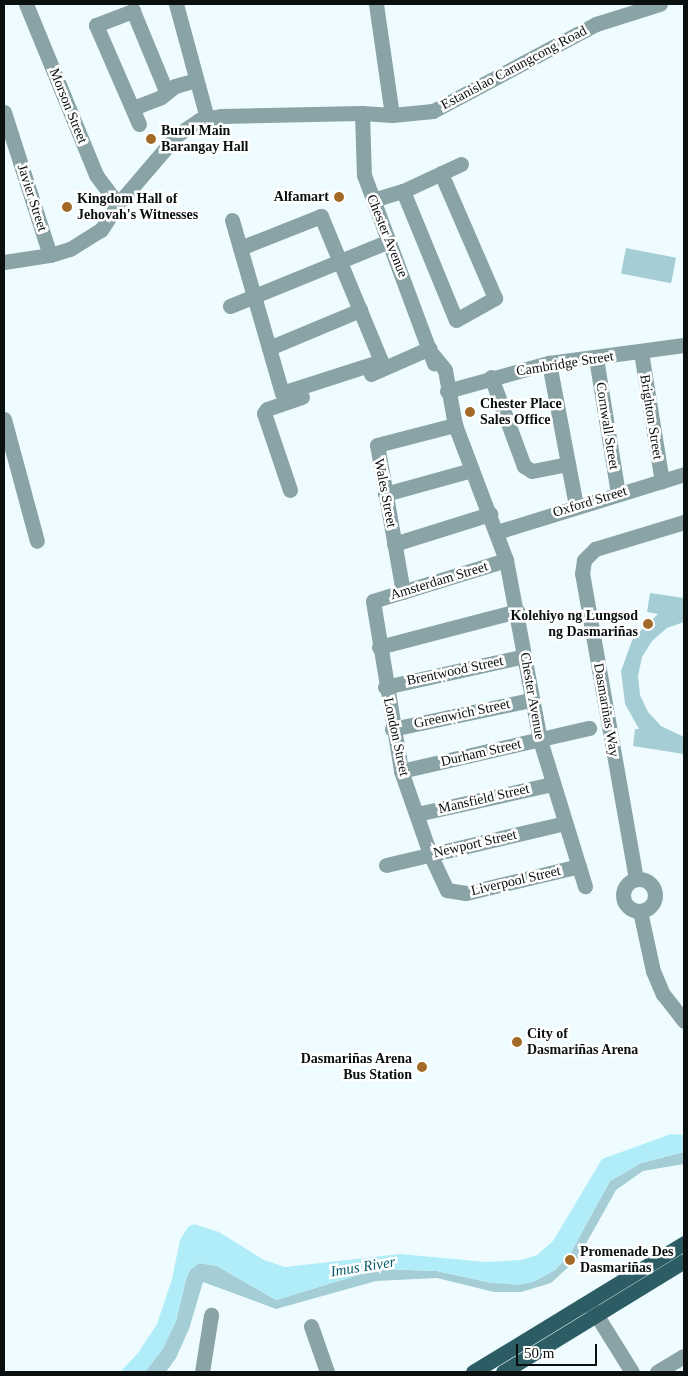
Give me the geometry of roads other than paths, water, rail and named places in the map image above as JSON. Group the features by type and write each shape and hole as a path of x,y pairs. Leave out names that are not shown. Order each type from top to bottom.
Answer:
{"main road":[{"path":"473,1372 684,1244"},
{"path":"503,1372 684,1262"}],"street":[{"name":"Morson Street","path":"26,4 96,175 118,204"},
{"path":"176,4 207,118"},
{"path":"376,4 392,115"},
{"name":"Estanislao Carungcong Road","path":"4,262 50,255 70,249 101,230 118,204 177,135 207,118 362,113 392,115 433,112 596,24 660,4"},
{"path":"139,124 96,25 133,11 166,91"},
{"path":"133,108 161,97 166,91 196,80"},
{"name":"Javier Street","path":"4,112 50,255"},
{"name":"Chester Avenue","path":"362,113 362,160 372,200 432,351 445,370 447,391 455,425 506,560 540,740 585,886"},
{"path":"372,200 402,191 461,164"},
{"path":"402,191 456,320 495,298 441,173"},
{"path":"232,220 240,248 254,297 282,393 382,361 321,216 240,248"},
{"path":"230,306 389,241"},
{"path":"269,348 360,310"},
{"name":"Cambridge Street","path":"447,391 491,377 549,363 684,345"},
{"path":"290,490 265,411 392,368 432,351"},
{"name":"Brighton Street","path":"641,352 662,481"},
{"name":"Cornwall Street","path":"596,358 618,494"},
{"path":"549,363 576,506"},
{"path":"491,377 524,466 532,471 568,464"},
{"path":"4,419 37,540"},
{"name":"Wales Street","path":"403,592 377,445 455,425"},
{"path":"385,494 472,470"},
{"name":"Oxford Street","path":"497,532 684,474"},
{"path":"394,544 490,514"},
{"name":"Dasmariñas Way","path":"636,879 582,574 584,560 595,549 684,522"},
{"name":"Amsterdam Street","path":"373,601 506,560"},
{"name":"London Street","path":"373,601 392,729 401,772 442,884 453,892"},
{"path":"379,647 516,611"},
{"name":"Brentwood Street","path":"385,686 525,656"},
{"name":"Greenwich Street","path":"392,729 531,700"},
{"name":"Durham Street","path":"401,772 590,728"},
{"name":"Mansfield Street","path":"417,814 552,784"},
{"name":"Newport Street","path":"386,864 565,823"},
{"name":"Liverpool Street","path":"453,892 466,893 579,866"},
{"path":"636,879 650,882 655,890 652,904 640,911 630,908 624,899 627,884 636,879"},
{"path":"640,911 653,972 663,994 684,1021"},
{"path":"589,1302 632,1372"},
{"path":"202,1372 210,1315"},
{"path":"312,1326 327,1372"},
{"path":"657,1372 684,1356"}],"water":[{"name":"Imus River","path":"671,1134 684,1135 684,1152 641,1163 610,1181 570,1254 555,1270 533,1282 519,1285 492,1283 437,1271 378,1269 276,1300 217,1266 199,1263 190,1270 186,1279 176,1321 162,1350 145,1372 120,1372 138,1353 157,1324 172,1279 180,1240 188,1227 194,1224 219,1232 264,1260 285,1267 400,1254 486,1262 521,1260 537,1255 553,1241 602,1159"}],"place":[{"name":"Burol Main Barangay Hall","path":"151,139"},
{"name":"Alfamart","path":"339,197"},
{"name":"Kingdom Hall of Jehovah's Witnesses","path":"67,207"},
{"name":"Chester Place Sales Office","path":"470,412"},
{"name":"Kolehiyo ng Lungsod ng Dasmariñas","path":"648,624"},
{"name":"City of Dasmariñas Arena","path":"517,1042"},
{"name":"Dasmariñas Arena Bus Station","path":"422,1067"},
{"name":"Promenade Des Dasmariñas","path":"570,1260"}]}
